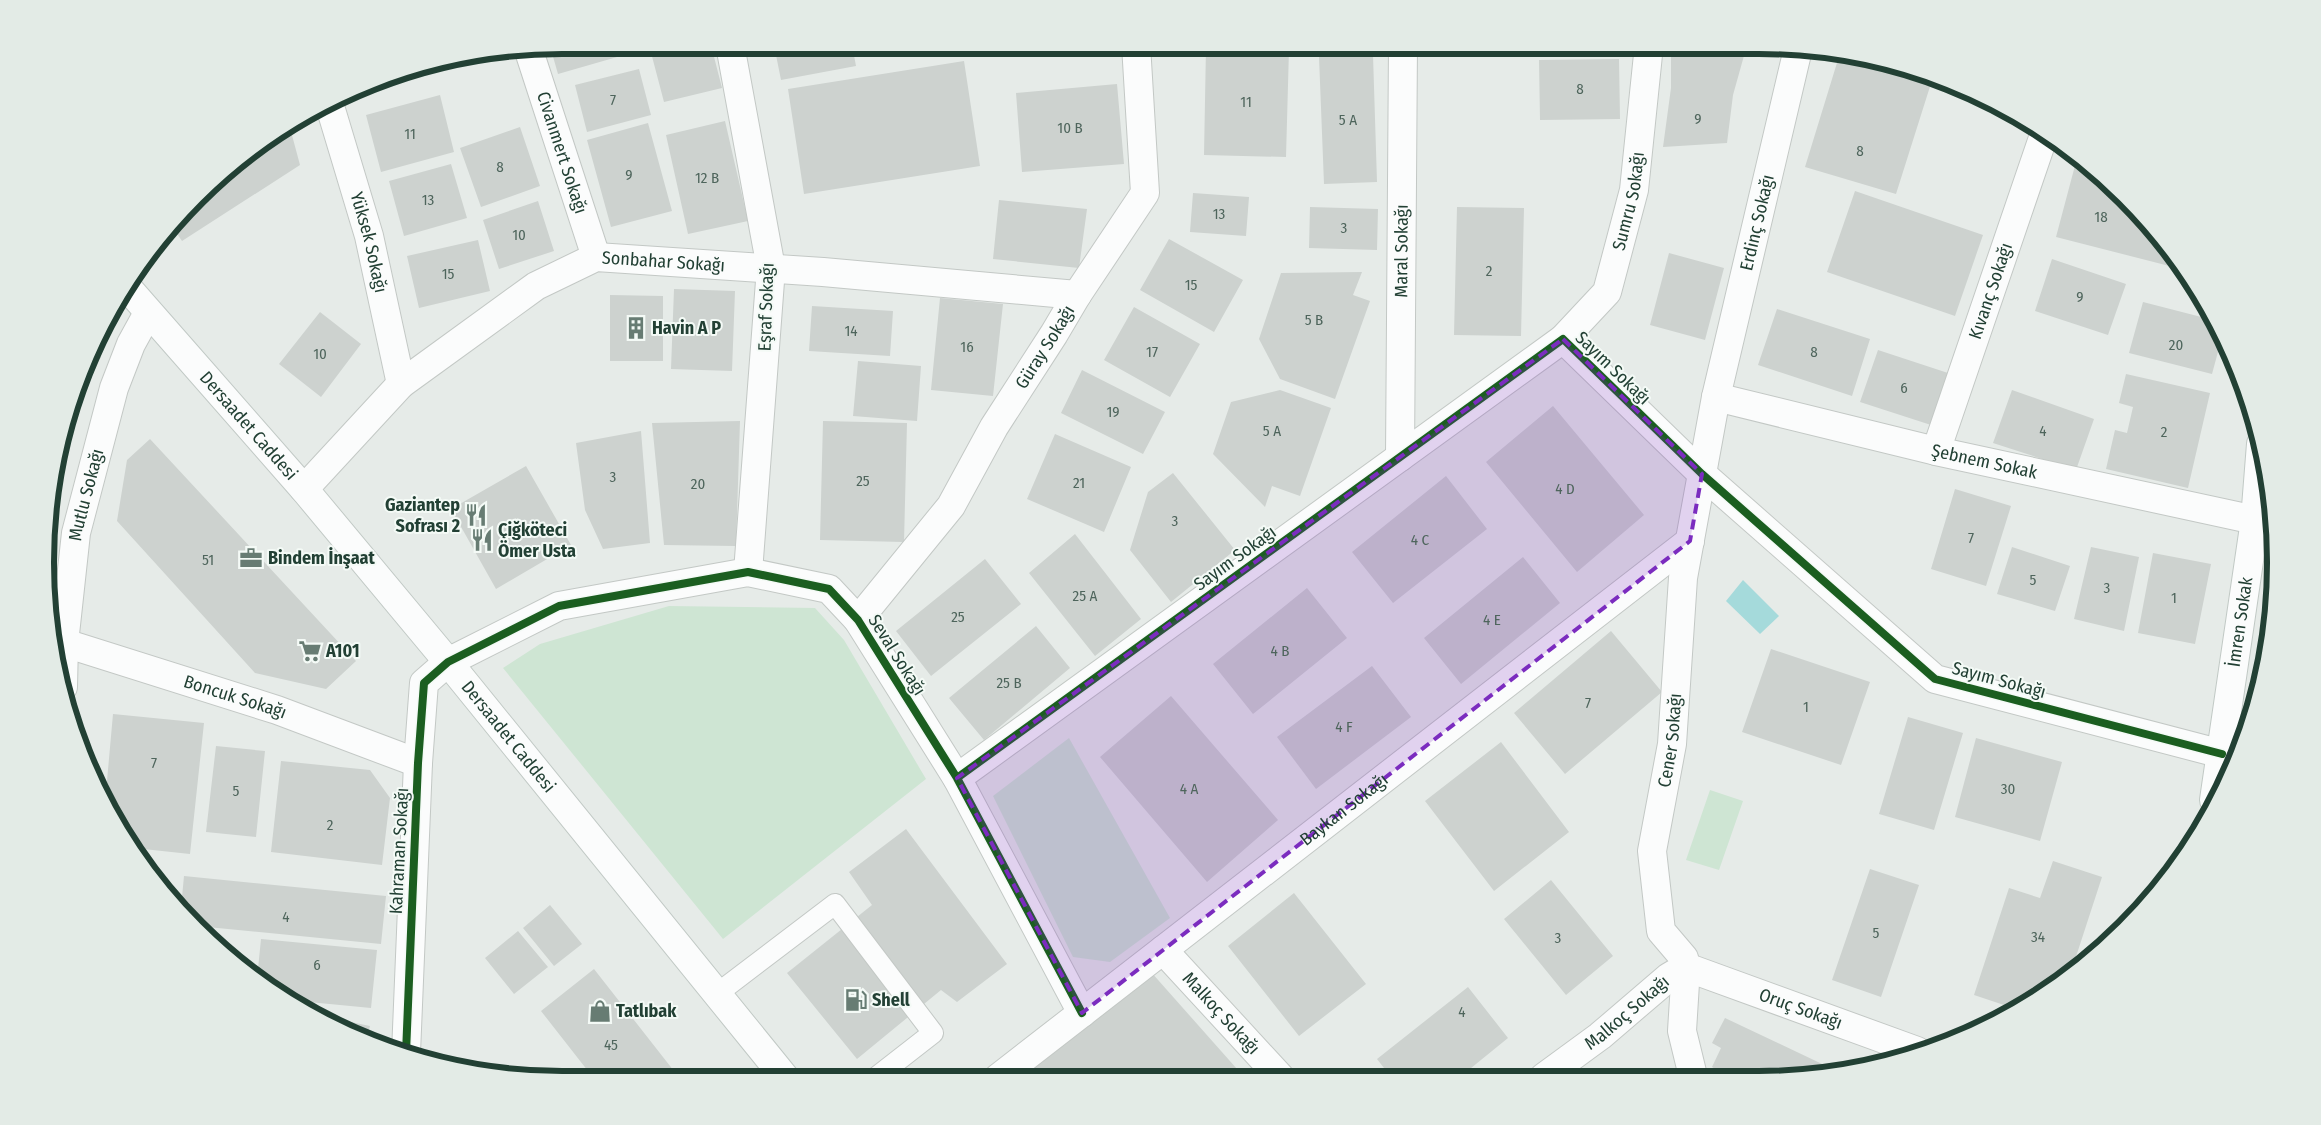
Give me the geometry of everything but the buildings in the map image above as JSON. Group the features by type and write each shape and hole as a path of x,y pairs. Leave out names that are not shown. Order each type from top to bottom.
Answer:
{"street":[{"name":"Eşraf Sokağı","path":"732,54 771,268 748,572"},
{"name":"Güray Sokağı","path":"858,620 951,506 994,427 1077,295 1145,193 1137,54"},
{"name":"Maral Sokağı","path":"1400,457 1403,54"},
{"name":"Sumru Sokağı","path":"1563,339 1607,292 1634,190 1648,54"},
{"name":"Civanmert Sokağı","path":"530,55 596,257"},
{"name":"Erdinç Sokağı","path":"1716,397 1796,55"},
{"name":"Yüksek Sokağı","path":"330,110 369,236 401,384"},
{"name":"Kıvanç Sokağı","path":"1936,452 2042,140"},
{"name":"Sonbahar Sokağı","path":"304,489 401,384 536,286 596,257 771,268 1077,295"},
{"name":"Dersaadet Caddesi","path":"131,293 304,489 448,662 780,1071"},
{"name":"Mutlu Sokağı","path":"59,635 76,533 114,388 131,344 148,313"},
{"name":"Sayım Sokağı","path":"956,778 1563,339 1702,474 1935,679 2222,754"},
{"name":"Şebnem Sokak","path":"1716,397 1936,452 2254,520"},
{"name":"Cener Sokağı","path":"1686,967 1684,958 1661,931 1652,851 1672,744 1683,578 1716,397"},
{"name":"İmren Sokak","path":"2217,784 2254,520 2258,471"},
{"name":"Baykan Sokağı","path":"1007,1071 1690,541"},
{"name":"Seval Sokağı","path":"448,662 559,606 748,572 830,589 858,620 956,778 1082,1013"},
{"name":"Boncuk Sokağı","path":"60,642 277,710 418,763"},
{"name":"Kahraman Sokağı","path":"406,1042 418,763 424,683 448,662"},
{"name":"Malkoç Sokağı","path":"1163,950 1274,1071"},
{"name":"Malkoç Sokağı","path":"1551,1071 1600,1036 1669,977 1686,967"},
{"name":"Oruç Sokağı","path":"1686,967 1908,1048"},
{"path":"1686,967 1682,1031 1692,1071"}],"lane":[{"path":"718,993 835,904 933,1033 884,1071"}],"highlighted area":[{"path":"1563,339 1702,474 1690,541 1082,1013 957,778"}],"green space":[{"path":"669,606 815,608 844,640 926,779 723,939 503,668 540,644"},
{"path":"1069,738 1170,918 1110,962 1073,957 993,796"},
{"path":"1710,790 1743,801 1719,870 1686,860"}],"water":[{"path":"1743,580 1779,616 1760,634 1726,601"}],"cycle path":[{"path":"957,778 1563,339 1702,474 1935,679 2222,754"},
{"path":"406,1046 418,763 424,683 448,662 559,606 748,572 829,589 858,620 957,778 1082,1013"}],"place":[{"name":"Havin A P","path":"636,328"},
{"name":"Gaziantep Sofrası 2","path":"476,515"},
{"name":"Çiğköteci Ömer Usta","path":"482,540"},
{"name":"Bindem İnşaat","path":"251,558"},
{"name":"A101","path":"310,651"},
{"name":"Shell","path":"856,1000"},
{"name":"Tatlıbak","path":"600,1011"}]}
